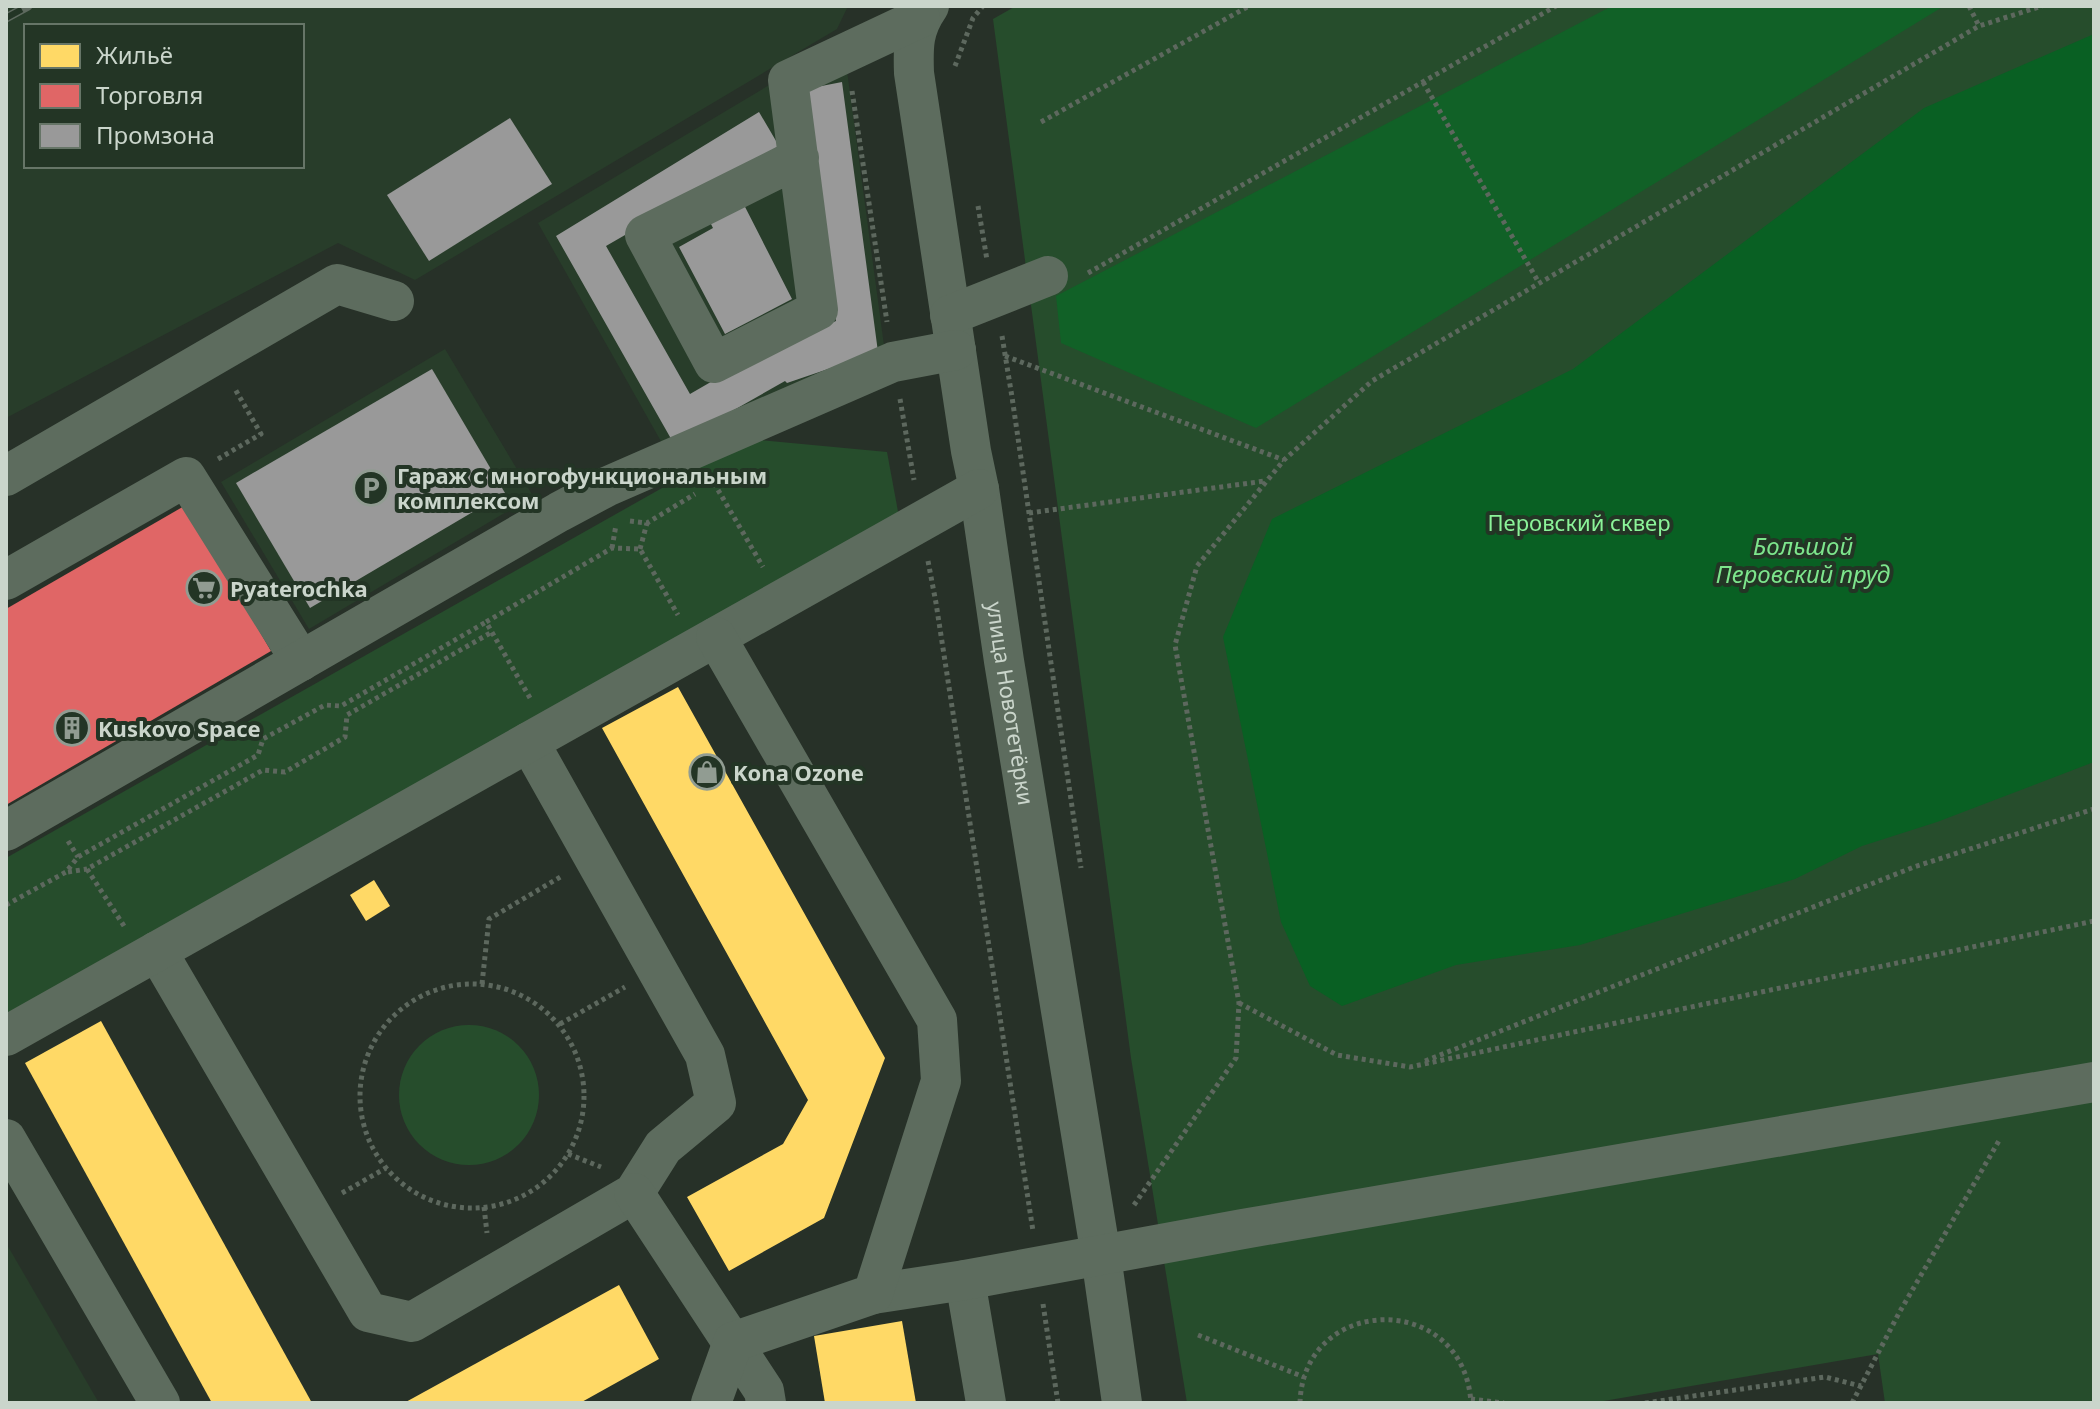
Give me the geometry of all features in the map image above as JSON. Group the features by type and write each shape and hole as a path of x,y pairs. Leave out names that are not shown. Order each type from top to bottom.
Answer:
{"street":[{"path":"799,158 645,235 714,363 818,310 799,158 788,80 924,12"},
{"name":"улица Новотетёрки","path":"924,12 913,43 914,73 1122,1403"},
{"path":"6,831 606,487 893,362 953,332 993,298 1065,276"},
{"path":"6,476 337,284 394,301"},
{"path":"6,580 186,477 301,661"},
{"path":"6,1036 979,489"},
{"path":"707,642 937,1020 941,1081 873,1294"},
{"path":"151,955 368,1312 412,1322 634,1193 663,1147 716,1103 705,1055 594,857 539,736"},
{"path":"733,1342 873,1294 2094,1082"},
{"path":"6,1139 160,1403"},
{"path":"634,1193 764,1391 766,1403"},
{"path":"965,1280 986,1403"},
{"path":"711,1403 733,1342"}],"path":[{"path":"954,69 973,18 983,6"},
{"path":"1041,122 1249,6"},
{"path":"1065,276 1423,82 1556,6"},
{"path":"1969,6 1979,26"},
{"path":"1130,1197 1131,1209 1236,1058 1239,1003 1175,645 1197,566 1284,460 1372,381 1979,26 2042,6"},
{"path":"849,51 849,75 893,362 946,664 1058,1403"},
{"path":"1423,82 1539,283"},
{"path":"975,191 1005,356 1082,873"},
{"path":"186,477 261,434 214,354"},
{"path":"1005,356 1284,460"},
{"path":"1029,513 1266,481"},
{"path":"612,548 618,519 647,523 715,483 781,600"},
{"path":"640,549 647,523"},
{"path":"66,872 78,857 258,755 263,739 325,705 341,706 612,548 640,549"},
{"path":"640,549 707,642"},
{"path":"486,622 539,736"},
{"path":"6,905 66,872 87,869 263,770 285,772 345,737 347,715 492,632"},
{"path":"1410,1067 1914,867 2094,809"},
{"path":"482,984 489,919 594,857"},
{"path":"87,869 151,955"},
{"path":"1239,1003 1337,1055 1410,1067 2094,921"},
{"path":"560,1024 657,969"},
{"path":"460,983 482,984 497,985 531,999 560,1024 578,1056 586,1092 581,1128 564,1161 538,1188 504,1205 466,1209 429,1201 397,1181 373,1152 360,1116 360,1078 371,1043 394,1014 424,992 460,983"},
{"path":"1852,1403 1899,1313 2026,1092"},
{"path":"309,1212 386,1168"},
{"path":"1300,1403 1304,1377 1314,1357 1329,1340 1369,1320 1391,1319 1413,1323 1433,1333 1450,1348 1463,1366 1471,1401 1504,1403"},
{"path":"1198,1335 1304,1377"},
{"path":"1645,1403 1825,1377 1861,1386"}],"shaded area":[{"path":"6,6 848,6 837,29 415,280 338,243 6,418"},
{"path":"1612,6 1944,6 1256,428 1061,343 1056,296"},
{"path":"843,41 885,353 667,452 538,223"},
{"name":"Гараж с многофункциональным комплексом","path":"445,349 533,496 309,629 221,482"},
{"path":"6,1243 99,1403 6,1403"}],"green space":[{"name":"Перовский сквер","path":"1016,6 2094,6 2094,1403 1885,1403 1878,1354 1592,1403 1187,1403 1131,1058 993,19"},
{"path":"749,439 887,452 899,517 6,1022 6,858"},
{"path":"469,1025 496,1031 518,1046 533,1068 539,1095 533,1122 518,1144 496,1159 469,1165 442,1159 420,1144 405,1122 399,1095 405,1068 420,1046 442,1031"}],"water":[{"name":"Большой Перовский пруд","path":"2094,34 2094,762 1937,822 1862,846 1795,879 1580,945 1456,965 1342,1006 1310,986 1281,922 1223,637 1272,519 1573,369 1924,108"}],"building: Жильё":[{"path":"678,687 885,1058 824,1218 729,1271 687,1197 783,1144 808,1100 602,728"},
{"path":"374,880 390,906 366,921 350,895"},
{"path":"101,1021 312,1403 212,1403 25,1063"},
{"path":"619,1285 659,1359 580,1403 404,1403"},
{"path":"902,1321 916,1403 825,1403 814,1336"}],"building: Торговля":[{"name":"Kuskovo Space","path":"186,505 271,651 6,805 6,609"}],"building: Промзона":[{"path":"842,82 878,352 787,383 785,381 674,444 556,236 759,112 779,146 606,246 690,394 768,349 836,321 801,90"},
{"path":"510,118 552,184 429,261 387,195"},
{"path":"741,199 792,299 725,334 679,247 713,228 706,214"},
{"name":"Гараж с многофункциональным комплексом","path":"432,369 505,493 310,608 236,483"}],"railway":[{"path":"6,18 28,6"}],"place":[{"name":"Гараж с многофункциональным комплексом","path":"371,488"},
{"name":"Pyaterochka","path":"204,588"},
{"name":"Kuskovo Space","path":"72,728"},
{"name":"Kona Ozone","path":"707,772"}]}
